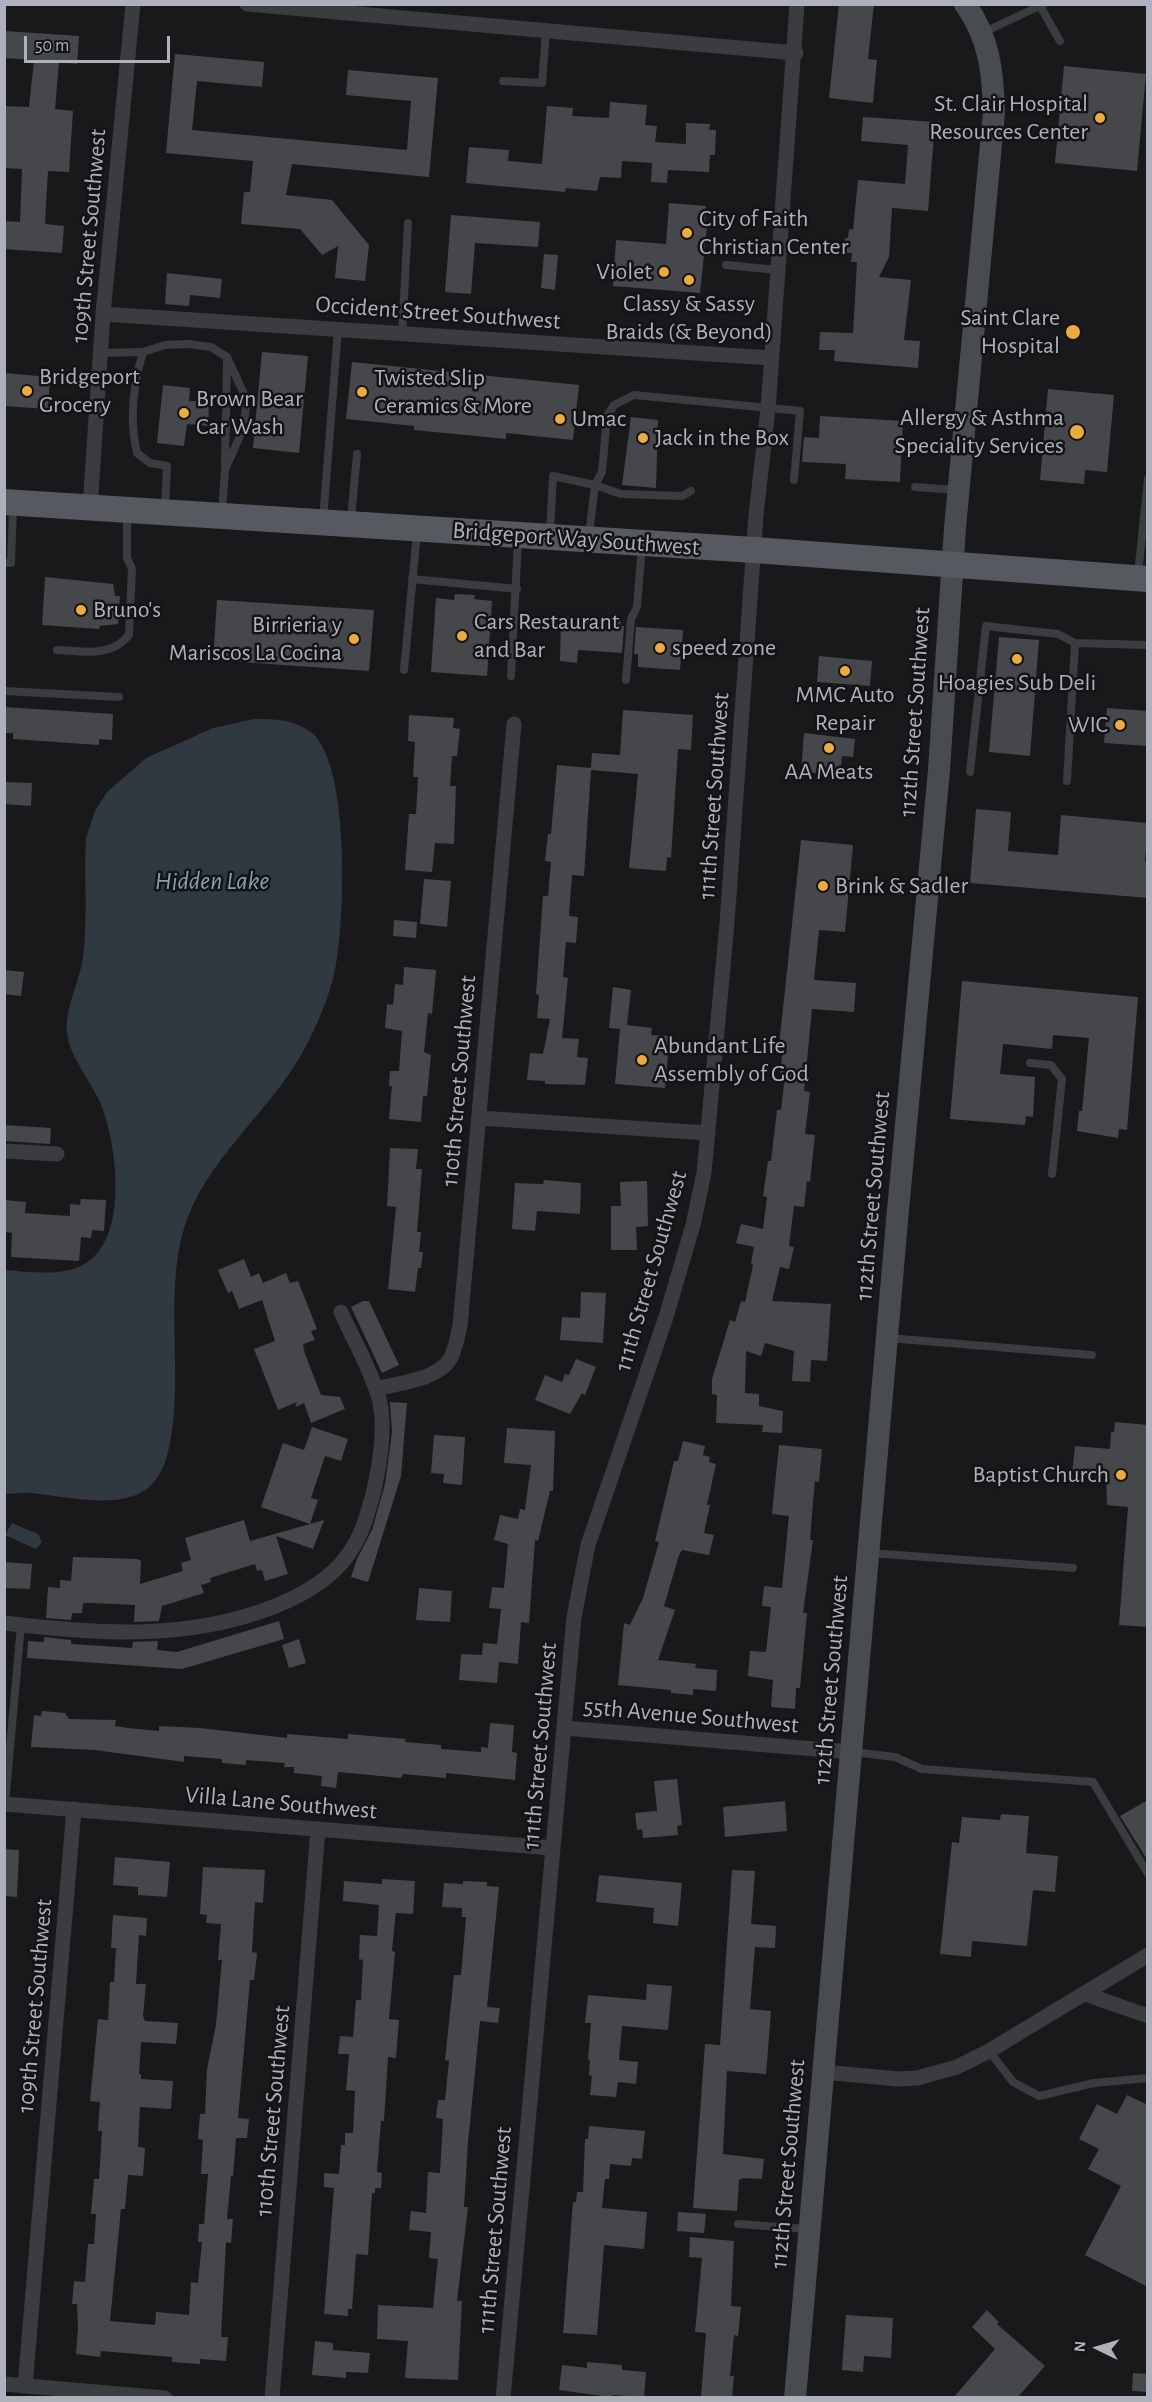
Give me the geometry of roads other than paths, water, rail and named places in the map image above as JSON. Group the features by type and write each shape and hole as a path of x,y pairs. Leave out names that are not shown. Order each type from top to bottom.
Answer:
{"main road":[{"name":"Bridgeport Way Southwest","path":"9,503 754,550 1142,579"}],"street":[{"name":"109th Street Southwest","path":"90,508 103,314 133,4"},
{"path":"247,4 796,53"},
{"name":"111th Street Southwest","path":"503,2397 574,1617 588,1545 666,1317 693,1225 704,1173 727,923 759,476 768,409 798,4"},
{"name":"112th Street Southwest","path":"795,2397 939,770 952,564 994,112 989,53 982,33 965,4"},
{"name":"Occident Street Southwest","path":"103,314 771,358"},
{"name":"110th Street Southwest","path":"376,1389 433,1373 444,1366 452,1356 460,1326 514,724"},
{"path":"479,1118 708,1133"},
{"path":"4,1151 57,1154"},
{"path":"4,1623 138,1633 192,1629 256,1613 307,1592 346,1557 358,1538 368,1514 380,1451 381,1421 376,1389 341,1312"},
{"name":"55th Avenue Southwest","path":"564,1728 851,1752"},
{"name":"Villa Lane Southwest","path":"5,1804 553,1848"},
{"name":"109th Street Southwest","path":"25,2385 74,1809"},
{"name":"110th Street Southwest","path":"272,2397 318,1829"},
{"path":"824,2072 898,2079 917,2078 957,2067 989,2052 1148,1955"},
{"path":"1085,1994 1148,2016"},
{"path":"4,2384 165,2397"}],"lane":[{"path":"982,33 1042,5 1060,41"},
{"path":"503,81 543,83 546,31"},
{"path":"402,334 408,223"},
{"path":"726,265 778,270"},
{"path":"323,522 338,329"},
{"path":"101,354 143,352 165,345 188,344 212,347 227,357 244,394 246,407 243,429 225,470"},
{"path":"143,352 136,374 132,432 136,453 150,462 167,466 164,513"},
{"path":"222,516 227,357"},
{"path":"589,540 595,485 602,472 607,416 614,405 634,395 800,411 794,480"},
{"path":"351,524 357,454"},
{"path":"550,537 553,476 595,485 621,494 682,496 691,491"},
{"path":"1142,579 1148,479"},
{"path":"915,487 959,490"},
{"path":"4,563 11,563 9,503"},
{"path":"57,650 101,652 122,644 129,635 132,569 127,558 127,511"},
{"path":"404,670 417,528"},
{"path":"511,676 518,535"},
{"path":"626,680 631,619 637,607 642,543"},
{"path":"412,579 517,589"},
{"path":"970,772 986,626 1058,634 1075,643 1148,645"},
{"path":"1067,782 1075,643"},
{"path":"4,691 119,698"},
{"path":"1030,1064 1051,1065 1062,1079 1052,1174"},
{"path":"887,1338 1092,1355"},
{"path":"870,1553 1072,1568"},
{"path":"5,1804 21,1625"},
{"path":"851,1752 895,1757 922,1769 1093,1782 1148,1874"},
{"path":"989,2052 1013,2082 1039,2096 1094,2083 1148,2078"},
{"path":"738,2224 809,2230"}],"water":[{"name":"Hidden Lake","path":"254,719 291,722 305,728 312,733 324,750 333,775 341,840 342,908 340,936 330,990 314,1030 296,1064 214,1170 199,1193 188,1217 176,1267 175,1405 170,1445 161,1472 142,1492 128,1498 95,1500 27,1493 5,1494 5,1270 54,1272 81,1266 97,1254 107,1236 116,1190 115,1166 106,1120 100,1102 72,1050 67,1032 68,1013 81,966 84,942 86,838 95,811 107,792 146,758 213,728"},
{"path":"12,1523 38,1534 42,1542 36,1549 5,1535"}],"place":[{"name":"St. Clair Hospital Resources Center","path":"1100,118"},
{"name":"City of Faith Christian Center","path":"687,233"},
{"name":"Violet","path":"664,272"},
{"name":"Classy & Sassy Braids (& Beyond)","path":"689,280"},
{"name":"Saint Clare Hospital","path":"1073,332"},
{"name":"Bridgeport Grocery","path":"27,391"},
{"name":"Twisted Slip Ceramics & More","path":"362,392"},
{"name":"Brown Bear Car Wash","path":"184,413"},
{"name":"Umac","path":"560,419"},
{"name":"Allergy & Asthma Speciality Services","path":"1077,432"},
{"name":"Jack in the Box","path":"643,438"},
{"name":"Bruno's","path":"81,610"},
{"name":"Cars Restaurant and Bar","path":"462,636"},
{"name":"Birrieria y Mariscos La Cocina","path":"354,639"},
{"name":"speed zone","path":"660,648"},
{"name":"Hoagies Sub Deli","path":"1017,659"},
{"name":"MMC Auto Repair","path":"845,671"},
{"name":"WIC","path":"1120,725"},
{"name":"AA Meats","path":"829,748"},
{"name":"Brink & Sadler","path":"823,886"},
{"name":"Abundant Life Assembly of God","path":"642,1060"},
{"name":"Baptist Church","path":"1121,1475"}]}
